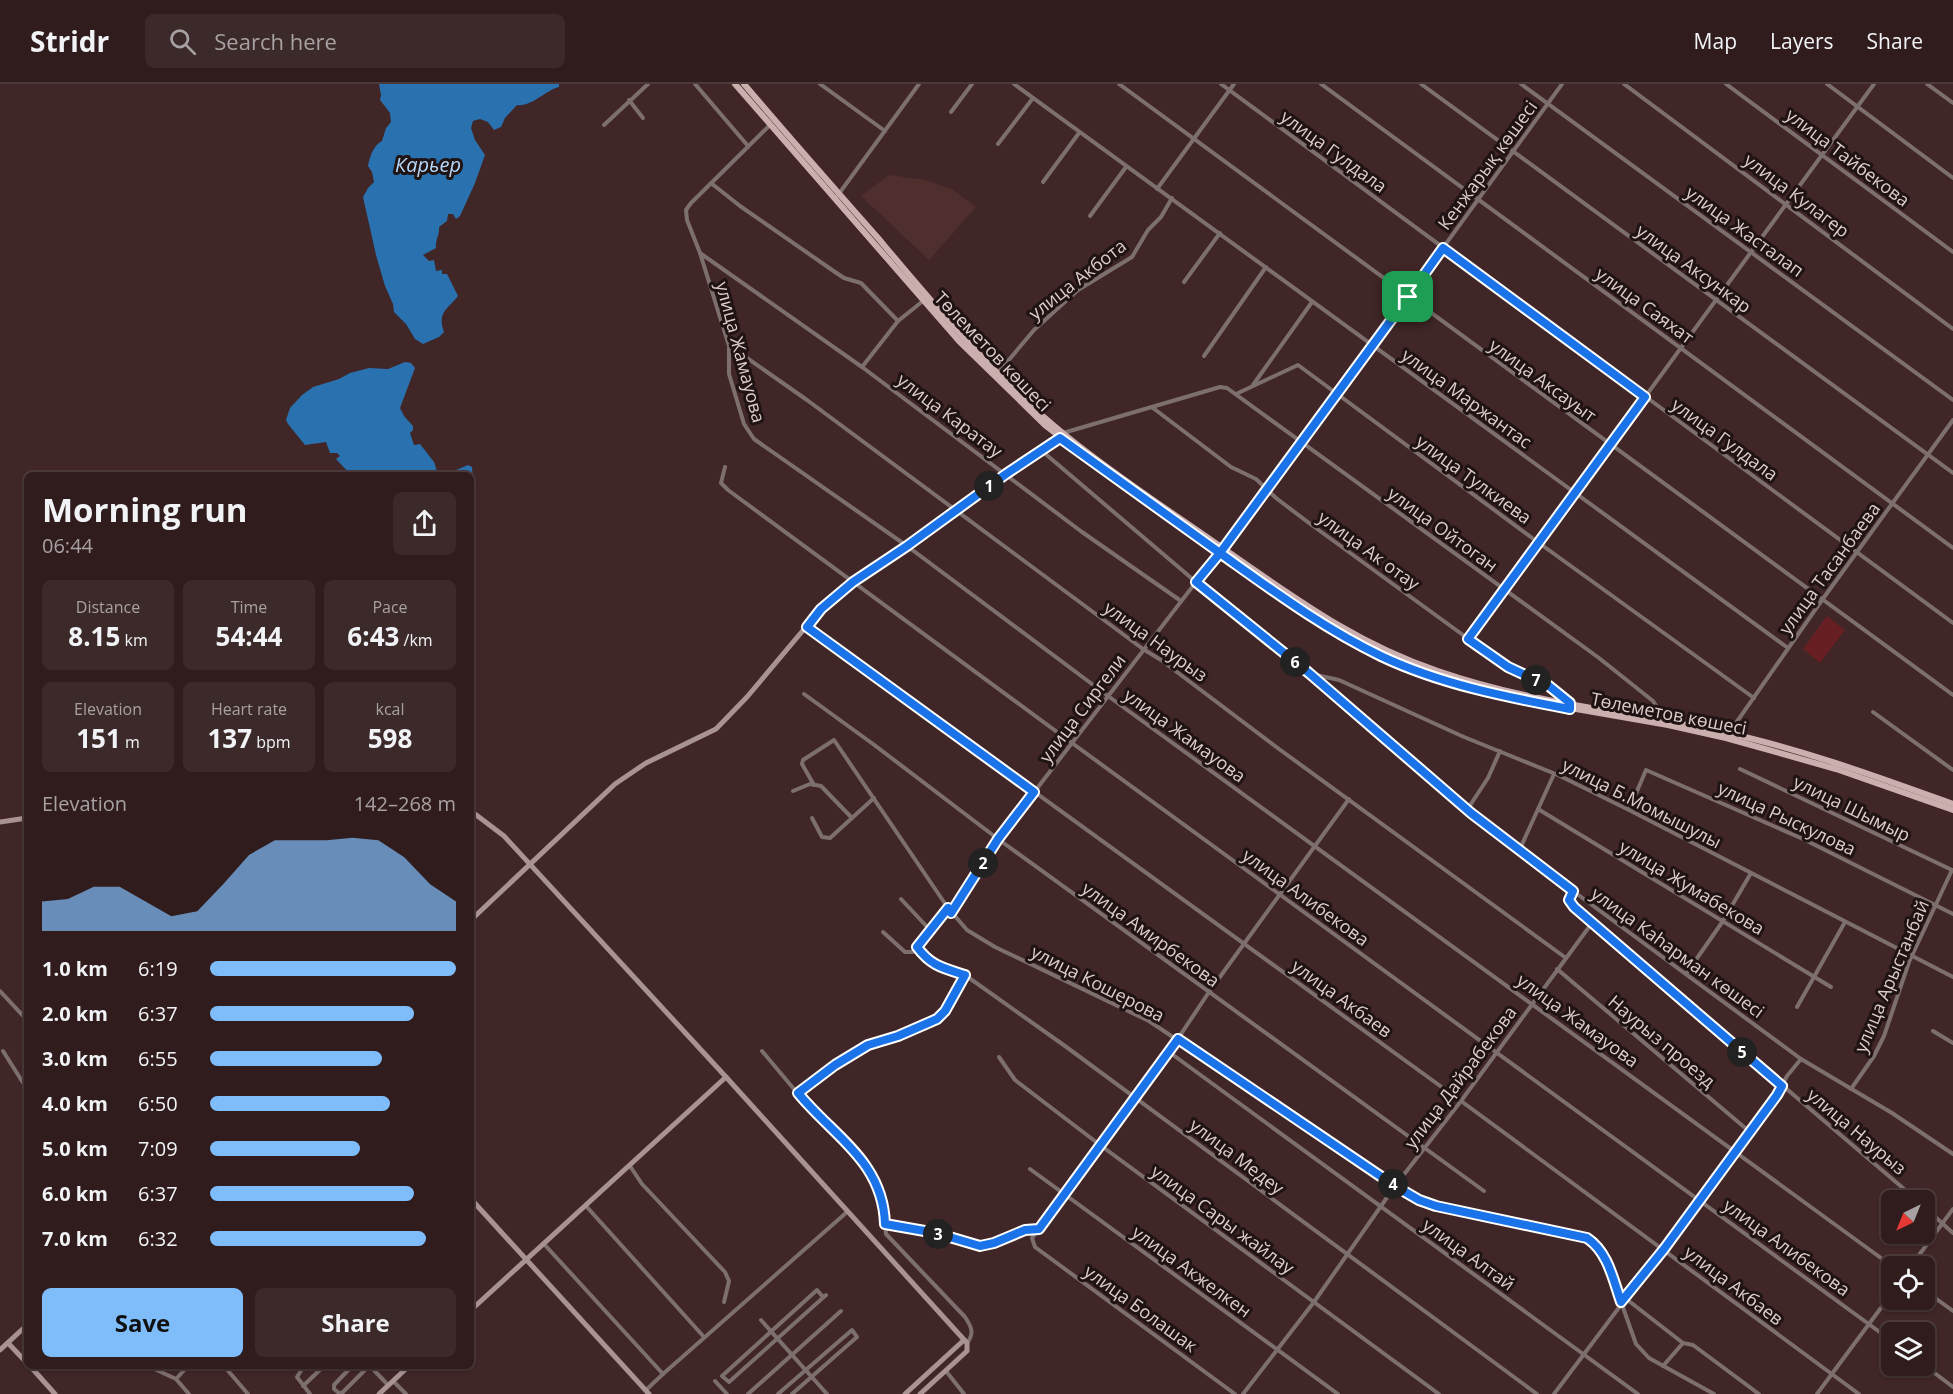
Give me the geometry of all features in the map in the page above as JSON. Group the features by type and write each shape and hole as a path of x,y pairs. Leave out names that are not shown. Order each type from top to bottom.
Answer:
{"main road":[{"name":"Төлеметов көшесі","path":"735,84 996,375"},
{"name":"Төлеметов көшесі","path":"744,84 923,301 996,375 1061,436 1319,622 1382,656 1413,669 1459,683 1512,698 1665,720 1729,733 1838,764 1953,804"},
{"name":"Төлеметов көшесі","path":"1570,706 1726,738 1836,769 1953,810"}],"street":[{"path":"604,125 648,84"},
{"path":"695,84 748,146"},
{"path":"820,84 885,131"},
{"path":"837,196 919,84"},
{"path":"951,112 972,84"},
{"name":"улица Маржантас","path":"1014,84 1788,648"},
{"name":"улица Аксауыт","path":"1119,84 1953,695"},
{"name":"улица Гулдала","path":"1221,84 1953,623"},
{"path":"1157,189 1234,84"},
{"name":"улица Саяхат","path":"1321,84 1953,548"},
{"name":"улица Аксункар","path":"1421,84 1953,473"},
{"name":"улица Жасталап","path":"1521,84 1953,400"},
{"name":"Кенжарық көшесі","path":"1221,550 1301,444 1562,84"},
{"name":"улица Кулагер","path":"1624,84 1953,329"},
{"name":"улица Тайбекова","path":"1726,84 1953,252"},
{"path":"1827,84 1953,178"},
{"path":"1468,639 1874,84"},
{"path":"1927,84 1953,103"},
{"path":"998,144 1033,98"},
{"path":"629,100 643,118"},
{"name":"улица Жамауова","path":"770,125 686,210 687,220 700,253 729,346 729,374 748,433 907,546 1108,696 1881,1258"},
{"path":"1043,182 1079,133"},
{"path":"1090,216 1126,167"},
{"path":"711,183 740,206 844,278 861,283 898,321"},
{"name":"улица Акбота","path":"996,375 1034,330 1078,290 1132,257 1148,230 1161,217 1172,198"},
{"path":"1184,282 1220,233"},
{"name":"улица Каратау","path":"700,253 862,367 1082,532 1181,601"},
{"path":"1204,356 1266,267"},
{"path":"862,367 898,321 923,301"},
{"path":"1236,394 1252,385 1312,302"},
{"name":"улица Наурыз","path":"729,346 807,400 1566,958"},
{"name":"улица Тулкиева","path":"1252,385 1298,365 1336,395 1754,698"},
{"name":"улица Ойтоган","path":"1153,408 1220,387 1227,388 1641,690 1653,701 1665,720"},
{"path":"474,917 615,784 646,763 716,729 747,697 821,609 853,582 1061,436 1153,408"},
{"name":"улица Ак отау","path":"1153,408 1231,467 1256,479 1267,490 1468,639 1508,667 1549,686 1570,706"},
{"name":"улица Тасанбаева","path":"1729,733 1953,420"},
{"name":"улица Каһарман көшесі","path":"1042,451 1196,582 1309,673 1467,810 1801,1059 1892,1113 1953,1154"},
{"name":"улица Алибекова","path":"725,467 721,483 853,582 1881,1333"},
{"name":"улица Сиргели","path":"951,913 998,839 1221,550"},
{"name":"улица Акбаев","path":"807,627 1664,1249 1859,1394"},
{"name":"улица Б.Момышулы","path":"1309,673 1339,680 1554,774 1629,810 1953,977"},
{"name":"улица Амирбекова","path":"804,694 998,839 1484,1191"},
{"path":"1873,712 1953,770"},
{"name":"улица Кошерова","path":"814,785 802,764 803,760 832,740 836,741 951,913 967,930 1149,1021 1395,1186 1419,1200 1436,1206 1587,1238 1597,1245 1605,1257 1623,1300 1636,1344 1649,1358 1714,1394"},
{"path":"1467,810 1488,777 1500,752"},
{"name":"улица Шымыр","path":"1740,769 1952,870"},
{"name":"улица Рыскулова","path":"1629,810 1646,770 1803,838 1953,914"},
{"path":"1519,850 1554,774"},
{"path":"793,791 810,784 821,786 852,818"},
{"path":"812,818 822,837 830,838 874,798"},
{"path":"885,1224 936,1233 980,1246 994,1243 1025,1230 1039,1229 1169,1052 1209,992 1349,799"},
{"name":"улица Жумабекова","path":"1538,809 1831,987"},
{"path":"474,813 504,836 531,865 965,1342 967,1351 920,1394"},
{"path":"0,822 24,818"},
{"name":"улица Арыстанбай","path":"1851,1089 1874,1056 1884,1036 1912,957 1952,870"},
{"path":"1686,974 1723,921 1751,873"},
{"name":"улица Наурыз","path":"1573,891 1569,900 1574,907 1905,1190"},
{"path":"901,899 930,930"},
{"path":"883,932 906,952 913,952 948,908"},
{"name":"улица Дайрабекова","path":"1243,1394 1314,1302 1395,1186 1461,1101 1592,922"},
{"path":"1797,1006 1845,922"},
{"name":"улица Медеу","path":"917,947 926,959 935,965 965,975 1135,1097 1537,1394"},
{"name":"Наурыз проезд","path":"1557,969 1750,1132"},
{"path":"798,1093 835,1065 868,1045 898,1036 937,1019 945,1011 965,975"},
{"path":"0,991 24,1017"},
{"path":"1933,1030 1953,1043"},
{"path":"3,1051 24,1084"},
{"path":"762,1051 814,1113 837,1131 862,1160 879,1195 884,1212 886,1234 972,1327 971,1335 965,1342 905,1394"},
{"name":"улица Алтай","path":"1169,1052 1638,1394"},
{"name":"улица Сары жайлау","path":"999,1057 1015,1080 1439,1394"},
{"path":"1554,1394 1700,1201 1801,1059"},
{"path":"474,1307 726,1077"},
{"path":"630,1166 642,1184 725,1272 729,1281 724,1302"},
{"name":"улица Акжелкен","path":"1030,1169 1338,1394"},
{"path":"474,1202 647,1392 663,1374 704,1337 847,1212"},
{"path":"586,1206 704,1337"},
{"path":"1918,1256 1953,1209"},
{"path":"1935,1216 1953,1233"},
{"path":"1947,1216 1953,1221"},
{"name":"улица Болашак","path":"1039,1229 1032,1238 1035,1247 1235,1394"},
{"path":"544,1244 663,1374"},
{"path":"817,1290 825,1296 729,1382 722,1376 771,1331 817,1290"},
{"path":"1935,1298 1953,1311"},
{"path":"1623,1300 1683,1343 1693,1345 1759,1394"},
{"path":"1817,1394 1881,1308"},
{"path":"748,1394 841,1311"},
{"path":"761,1320 827,1394"},
{"path":"0,1350 24,1328"},
{"path":"778,1394 851,1330 857,1336 792,1394"},
{"path":"8,1343 24,1361"},
{"path":"1663,1366 1683,1343"},
{"path":"32,1369 55,1394"},
{"path":"154,1369 176,1379 189,1394"},
{"path":"176,1379 185,1369"},
{"path":"227,1369 248,1394"},
{"path":"303,1369 297,1377 310,1394"},
{"path":"303,1386 321,1369"},
{"path":"349,1369 334,1385 334,1389 339,1393 342,1393 367,1369"},
{"path":"374,1369 406,1394"},
{"path":"379,1394 406,1369"},
{"path":"946,1371 964,1394"},
{"path":"1935,1373 1953,1387"},
{"path":"715,1381 727,1394"}],"shaded area":[{"path":"889,175 926,180 953,190 976,207 929,260 861,196"},
{"path":"1827,616 1845,630 1820,663 1803,649"}],"water":[{"name":"Карьер","path":"379,84 559,84 559,87 528,104 517,105 505,118 501,127 494,130 488,122 480,119 473,121 471,128 475,140 485,155 475,183 460,216 456,219 453,214 448,214 447,221 439,227 436,248 423,255 429,261 434,260 436,271 442,270 442,274 447,274 458,296 442,316 444,332 439,337 423,344 415,339 406,324 394,312 376,255 363,197 374,182 368,166 371,155 374,148 382,141 386,128 391,122 390,113 380,100"},
{"path":"405,362 411,363 415,368 400,408 413,426 410,433 414,445 420,444 434,462 437,472 348,472 336,459 340,456 337,453 330,453 326,442 305,445 286,420 290,408 313,387 369,368 388,369"},
{"path":"468,465 472,467 472,472 451,472"}],"route":[{"path":"1408,297 1220,553 1157,510 1060,438 853,582 821,609 807,627 1034,792 998,839 951,913 948,908 917,947 926,959 935,965 965,975 945,1011 933,1022 868,1045 835,1065 798,1093 814,1113 837,1131 862,1160 879,1195 885,1224 936,1233 980,1246 994,1243 1025,1230 1039,1229 1178,1039 1419,1200 1436,1206 1587,1238 1597,1245 1605,1257 1621,1302 1664,1249 1777,1095 1782,1086 1574,907 1569,900 1573,891 1471,813 1309,673 1196,582 1220,553 1319,622 1382,656 1413,669 1512,698 1570,709 1570,703 1561,694 1508,667 1468,639 1645,397 1443,248 1408,297"}]}
